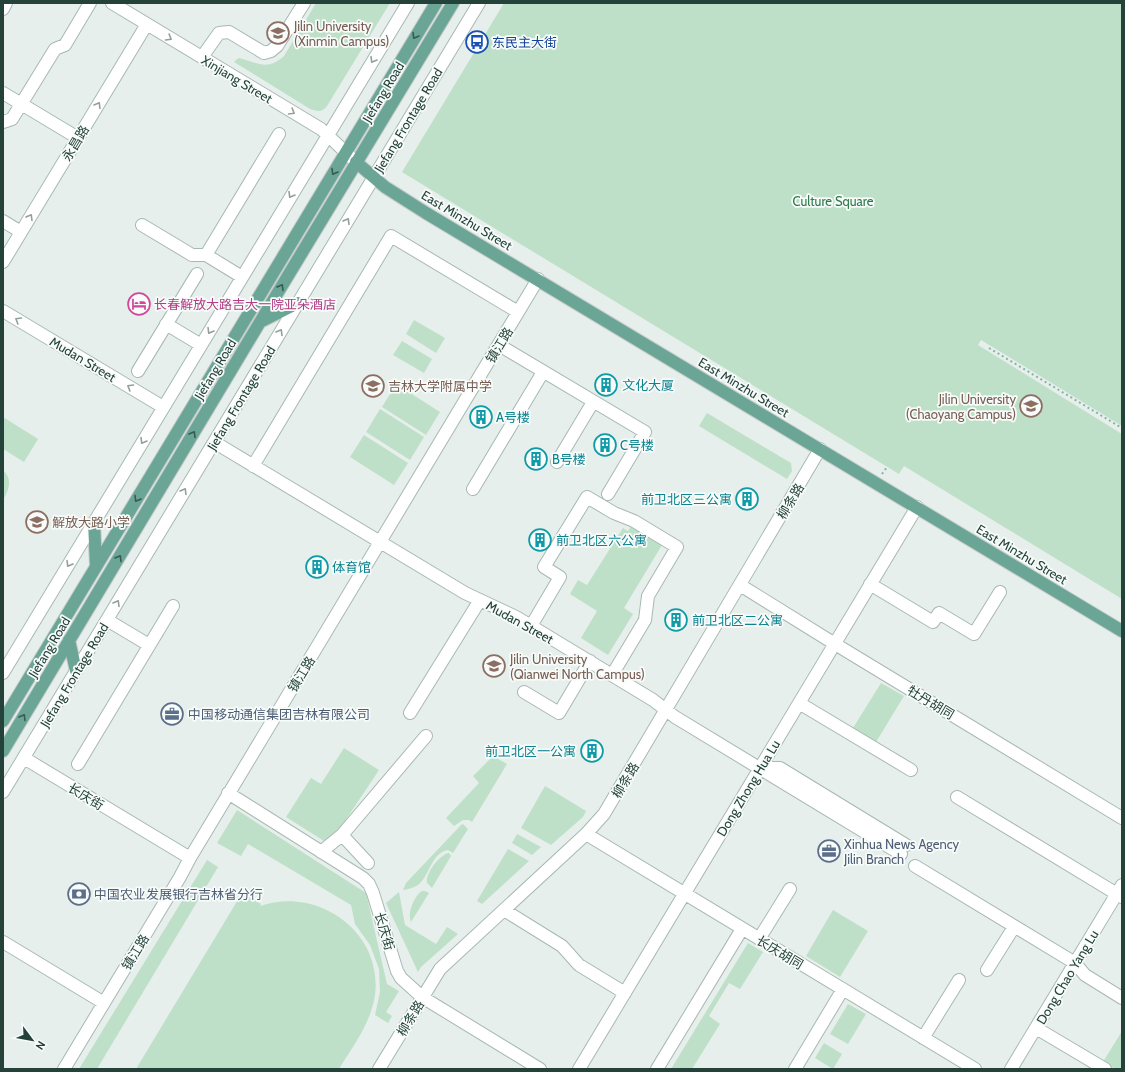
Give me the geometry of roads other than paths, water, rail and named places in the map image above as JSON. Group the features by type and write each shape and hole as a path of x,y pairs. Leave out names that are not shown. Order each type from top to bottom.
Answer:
{"main road":[{"name":"Jiefang Road","path":"3,721 436,3"},
{"name":"Jiefang Road","path":"3,751 453,3"},
{"name":"East Minzhu Street","path":"356,162 385,187 420,209 1122,631"},
{"path":"260,322 298,303"},
{"path":"94,522 96,566"},
{"path":"69,640 76,671"}],"street":[{"path":"3,9 6,3"},
{"path":"3,122 12,119 55,49 65,45 90,3"},
{"name":"Xinjiang Street","path":"112,3 321,129 356,162"},
{"path":"202,57 219,33 228,32 264,53 271,51 277,46 304,3"},
{"path":"3,673 408,3"},
{"name":"Jiefang Frontage Road","path":"3,792 479,3"},
{"name":"永昌路","path":"3,262 147,24"},
{"path":"3,93 78,138"},
{"path":"206,255 279,134"},
{"path":"3,221 21,232"},
{"path":"142,225 192,255 206,255 242,277"},
{"path":"253,466 391,236 518,312"},
{"path":"138,371 196,274"},
{"name":"镇江路","path":"64,1069 180,877 228,793 538,279"},
{"name":"Mudan Street","path":"3,311 163,407"},
{"path":"166,324 201,344"},
{"path":"499,345 644,432 608,494"},
{"path":"473,489 543,372"},
{"path":"557,462 593,402"},
{"name":"Mudan Street","path":"214,442 465,592 516,617 590,661 653,700 675,717 760,768"},
{"name":"柳条路","path":"379,1069 440,969 586,834 607,810 820,449"},
{"path":"531,626 560,577 544,567 588,497 614,513 634,521 677,547 648,596 645,620 612,675"},
{"name":"Dong Zhong Hua Lu","path":"579,1069 917,507"},
{"path":"870,584 933,622 939,613 974,634 1000,592"},
{"name":"牡丹胡同","path":"740,585 834,644 1122,818"},
{"path":"410,714 480,600"},
{"path":"78,764 173,606"},
{"path":"107,620 149,645"},
{"path":"524,692 559,712 590,661"},
{"path":"799,703 911,770"},
{"path":"321,852 342,835 426,736"},
{"name":"长庆街","path":"24,758 190,858"},
{"path":"760,768 780,768 903,849"},
{"name":"长庆街","path":"228,793 363,878 369,884 373,893 396,971 401,978 422,998 540,1069"},
{"path":"957,797 1120,892"},
{"name":"长庆胡同","path":"586,834 975,1069"},
{"path":"342,835 368,863"},
{"path":"915,866 1075,964 1085,976 1122,998"},
{"path":"759,939 790,889"},
{"name":"Dong Chao Yang Lu","path":"1011,1069 1120,892"},
{"path":"504,910 562,946 579,965 625,993"},
{"path":"987,970 1014,927"},
{"path":"657,1069 742,929"},
{"path":"3,942 104,1003"},
{"path":"923,1038 959,980"},
{"path":"795,1069 843,989"},
{"path":"1036,1028 1105,1069"}],"place":[{"name":"Jilin University (Xinmin Campus)","path":"278,33"},
{"name":"东民主大街","path":"477,42"},
{"name":"长春解放大路吉大一院亚朵酒店","path":"139,304"},
{"name":"文化大厦","path":"606,385"},
{"name":"吉林大学附属中学","path":"373,386"},
{"name":"Jilin University (Chaoyang Campus)","path":"1031,406"},
{"name":"A号楼","path":"481,417"},
{"name":"C号楼","path":"605,445"},
{"name":"B号楼","path":"536,459"},
{"name":"前卫北区三公寓","path":"747,499"},
{"name":"解放大路小学","path":"37,522"},
{"name":"前卫北区六公寓","path":"540,540"},
{"name":"体育馆","path":"317,567"},
{"name":"前卫北区二公寓","path":"676,620"},
{"name":"Jilin University (Qianwei North Campus)","path":"494,666"},
{"name":"中国移动通信集团吉林有限公司","path":"172,714"},
{"name":"前卫北区一公寓","path":"592,751"},
{"name":"Xinhua News Agency Jilin Branch","path":"829,851"},
{"name":"中国农业发展银行吉林省分行","path":"79,894"}],"park label":[{"name":"Culture Square","path":"833,201"}]}
